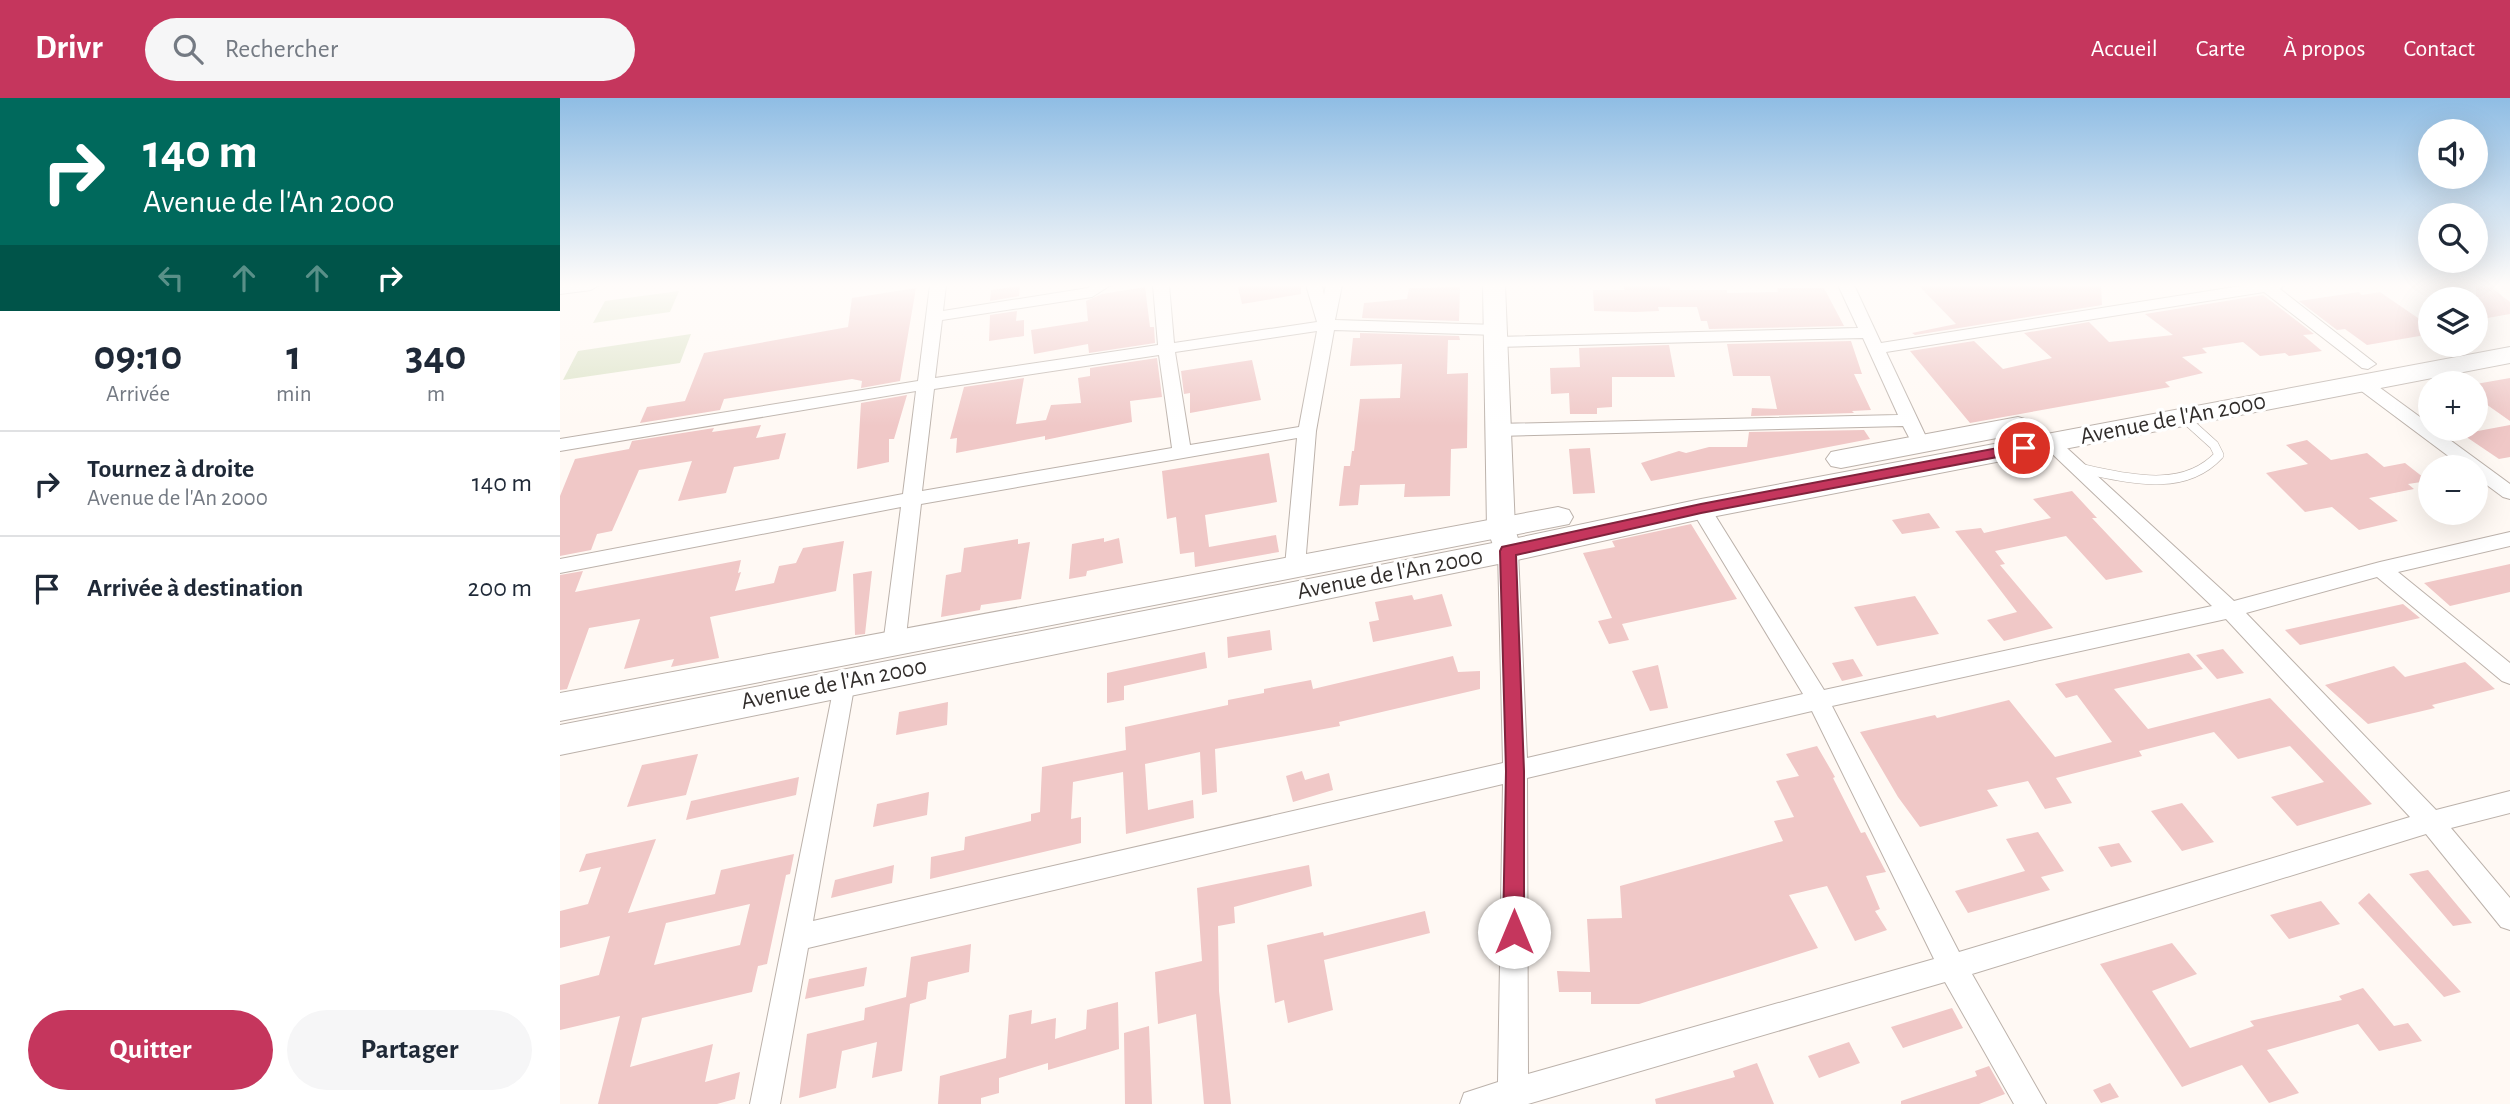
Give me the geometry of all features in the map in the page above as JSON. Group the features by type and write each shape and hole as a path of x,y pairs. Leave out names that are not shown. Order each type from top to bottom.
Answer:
{"main road":[{"path":"2488,341 2510,337"},
{"name":"Avenue de l'An 2000","path":"562,736 844,682 1504,540 1914,431 2510,355"},
{"name":"Avenue de l'An 2000","path":"562,736 894,645 1295,566 1504,540 1701,509 2183,417 2424,357"}],"street":[{"path":"894,645 931,332"},
{"path":"1165,332 1182,453"},
{"path":"560,445 924,385 1288,332"},
{"path":"1295,566 1307,431 1325,332"},
{"path":"1428,332 1497,336 1873,341 1938,332"},
{"path":"1497,332 1498,430 1515,771 1513,1099"},
{"path":"1498,430 1914,431 1869,332"},
{"path":"2320,332 2461,455"},
{"path":"560,566 911,499 1307,431"},
{"path":"2051,443 2230,610 2431,822 2510,918"},
{"path":"2488,477 2510,493"},
{"path":"1701,509 1818,700 1952,967 2031,1104"},
{"path":"796,938 1818,700 2230,610 2380,569 2510,539"},
{"path":"2380,569 2510,675"},
{"path":"765,1104 844,682"},
{"path":"1475,1104 1513,1099 2431,822 2510,802"}],"lane":[{"path":"2078,467 2157,480 2178,480 2202,473 2219,455 2214,444 2183,417"}],"green space":[{"path":"691,334 680,363 563,380 578,351"}],"building":[{"path":"821,332 908,332 900,381 861,388 862,381 852,379 724,399 720,410 640,423 647,407 685,401 704,353"},
{"path":"989,332 1024,332 1024,336 989,341"},
{"path":"1031,332 1154,332 1155,343 1089,353 1088,344 1034,354"},
{"path":"1917,332 1934,332 1915,335 1912,333"},
{"path":"2099,332 2109,342 2173,335 2169,332 2311,332 2314,334 2303,335 2322,351 2289,356 2285,353 2260,356 2243,342 2202,348 2207,353 2182,357 2203,373 2165,382 2170,387 1970,423 1910,351 1974,341 2003,369 2052,358 2024,333"},
{"path":"2349,332 2418,332 2418,336 2367,345"},
{"path":"1360,333 1459,336 1460,340 1448,340 1447,374 1468,373 1467,448 1451,449 1450,496 1404,497 1405,484 1360,485 1358,505 1339,506 1344,466 1350,466 1354,451 1360,399 1400,398 1402,364 1350,366 1353,338 1360,338"},
{"path":"1851,341 1862,374 1854,374 1871,410 1852,411 1854,413 1751,416 1752,408 1777,409 1770,376 1733,376 1727,344"},
{"path":"1669,345 1675,377 1612,377 1612,407 1597,408 1597,414 1570,414 1569,393 1551,394 1550,368 1580,367 1579,348"},
{"path":"1157,358 1162,397 1130,401 1132,422 1045,440 1045,436 956,453 957,438 950,439 964,387 1024,378 1016,424 1046,420 1051,405 1081,403 1078,378 1090,376 1090,368"},
{"path":"1252,360 1261,400 1190,413 1190,393 1184,394 1181,371"},
{"path":"2510,378 2510,421 2488,405 2488,382"},
{"path":"907,395 894,439 889,439 889,462 857,469 861,403"},
{"path":"761,425 756,438 786,433 779,459 734,467 726,493 678,501 692,461 639,470 612,531 597,534 591,550 560,556 560,496 575,459 629,449 632,441 714,428 712,432"},
{"path":"2510,425 2510,457 2499,459 2472,441 2488,441 2488,429"},
{"path":"1864,430 1870,439 1651,481 1641,463 1679,451 1686,453 1709,447 1747,447 1749,432"},
{"path":"2307,440 2331,460 2367,453 2384,467 2405,463 2418,473 2418,482 2408,484 2414,489 2369,498 2398,521 2359,530 2332,507 2305,512 2266,473 2308,464 2286,445"},
{"path":"1590,448 1595,493 1573,494 1569,449"},
{"path":"1269,453 1277,502 1205,515 1209,547 1276,535 1279,552 1195,567 1194,552 1180,554 1176,517 1167,519 1162,471"},
{"path":"2072,491 2097,518 2092,518 2143,572 2106,580 2066,536 1995,551 2005,564 2000,565 2053,628 2004,641 1987,620 2017,612 1955,531 1981,528 1984,533 2051,518 2033,499"},
{"path":"1929,513 1940,528 1902,534 1892,520"},
{"path":"1691,524 1737,599 1622,624 1629,640 1609,644 1598,621 1612,618 1583,553 1615,547 1612,541"},
{"path":"1104,538 1104,542 1119,538 1123,563 1087,571 1086,576 1069,579 1072,544"},
{"path":"1018,539 1018,544 1030,542 1021,599 981,605 980,610 941,617 946,575 961,572 964,548"},
{"path":"844,541 836,591 710,617 719,658 671,667 674,659 624,669 640,619 589,628 567,689 560,690 560,575 583,571 575,592 741,560 738,573 741,572 735,591 774,583 779,566 796,563 803,548"},
{"path":"2510,564 2510,592 2450,606 2424,583"},
{"path":"872,571 865,634 855,635 853,574"},
{"path":"1442,594 1452,626 1373,642 1369,622 1379,620 1375,602 1412,595 1414,600"},
{"path":"1915,596 1939,634 1877,646 1854,607"},
{"path":"2403,604 2420,618 2300,645 2285,630"},
{"path":"1270,630 1272,650 1228,658 1227,637"},
{"path":"2223,649 2244,673 2217,679 2196,655"},
{"path":"1205,652 1207,668 1124,686 1124,700 1107,703 1107,673"},
{"path":"2189,653 2203,669 2114,689 2148,729 2270,698 2372,804 2297,826 2271,797 2324,782 2290,746 2238,759 2214,732 2139,751 2142,756 2056,778 2072,803 2045,809 2028,781 1987,790 1998,806 1920,827 1898,797 1860,732 1935,715 1937,718 2009,700 2055,757 2112,742 2077,695 2066,698 2055,684"},
{"path":"1453,656 1458,672 1480,671 1480,689 1339,722 1340,726 1215,749 1217,792 1202,795 1200,752 1145,764 1148,810 1193,800 1194,818 1126,834 1123,772 1073,782 1071,819 1081,817 1081,843 930,879 931,857 964,850 965,837 1031,821 1031,814 1040,812 1042,767 1126,750 1125,727 1228,705 1228,700 1264,693 1264,689 1311,680 1313,689"},
{"path":"1853,659 1863,676 1842,681 1832,663"},
{"path":"2465,662 2495,689 2432,705 2435,708 2368,724 2325,685 2394,666 2405,677"},
{"path":"1658,665 1668,708 1650,711 1632,671"},
{"path":"948,702 947,725 896,735 899,712"},
{"path":"1817,746 1861,833 1865,832 1886,872 1866,876 1880,909 1875,911 1887,930 1855,941 1827,886 1789,895 1818,948 1639,1004 1591,1004 1591,992 1559,992 1557,971 1590,972 1587,919 1622,918 1620,886 1783,841 1774,821 1794,817 1776,781 1799,776 1786,754"},
{"path":"698,754 686,795 627,807 642,765"},
{"path":"1302,771 1305,780 1329,773 1333,790 1293,802 1286,776"},
{"path":"799,777 796,795 686,820 691,801"},
{"path":"929,792 927,815 873,827 877,804"},
{"path":"2182,803 2214,842 2182,851 2151,811"},
{"path":"2038,832 2064,871 2041,877 2050,890 1968,913 1955,891 2025,871 2006,839"},
{"path":"656,839 628,913 715,894 721,870 794,854 790,874 786,875 767,964 758,966 752,992 642,1018 630,1067 713,1044 705,1082 740,1072 735,1099 717,1104 598,1104 620,1016 560,1030 560,985 599,975 610,936 560,948 560,911 588,904 601,867 579,872 586,854","holes":["750,904 740,945 654,965 666,923"]},
{"path":"2119,843 2132,862 2111,867 2098,847"},
{"path":"894,865 892,883 831,898 835,880"},
{"path":"1309,865 1312,886 1234,907 1235,923 1218,926 1219,991 1231,1104 1204,1104 1196,1014 1158,1024 1155,972 1202,961 1197,888"},
{"path":"2428,870 2472,923 2453,926 2409,874"},
{"path":"2369,893 2461,992 2444,997 2358,903"},
{"path":"2321,901 2340,924 2289,939 2270,915"},
{"path":"1425,911 1430,933 1324,960 1333,1010 1288,1023 1284,1000 1275,1003 1267,945 1323,932 1324,936"},
{"path":"2172,943 2197,974 2152,991 2190,1048 2254,1026 2250,1021 2342,1000 2339,996 2363,988 2394,1026 2408,1023 2422,1041 2379,1051 2358,1024 2267,1050 2299,1093 2269,1103 2242,1065 2182,1087 2100,964"},
{"path":"971,944 969,972 928,982 926,999 910,1004 902,1071 872,1078 877,1042 842,1051 836,1088 799,1098 807,1034 864,1020 865,1008 906,997 911,957"},
{"path":"867,967 864,986 805,999 809,979"},
{"path":"1118,1002 1119,1049 1048,1070 1048,1063 999,1078 999,1093 981,1098 981,1104 938,1104 940,1076 1006,1058 1009,1015 1032,1010 1031,1024 1056,1018 1055,1039 1086,1029 1087,1010"},
{"path":"1952,1008 1963,1028 1903,1048 1891,1027"},
{"path":"1149,1026 1152,1104 1125,1104 1124,1033"},
{"path":"1849,1042 1860,1063 1819,1078 1808,1056"},
{"path":"1757,1063 1774,1104 1656,1104 1655,1099 1735,1077 1733,1071"},
{"path":"1989,1066 2005,1094 1979,1104 1901,1104 1901,1101 1977,1076 1975,1071"},
{"path":"2110,1083 2119,1097 2101,1103 2093,1090"}],"route":[{"path":"1514,932 1515,771 1508,551 1701,509 2024,448"}]}
